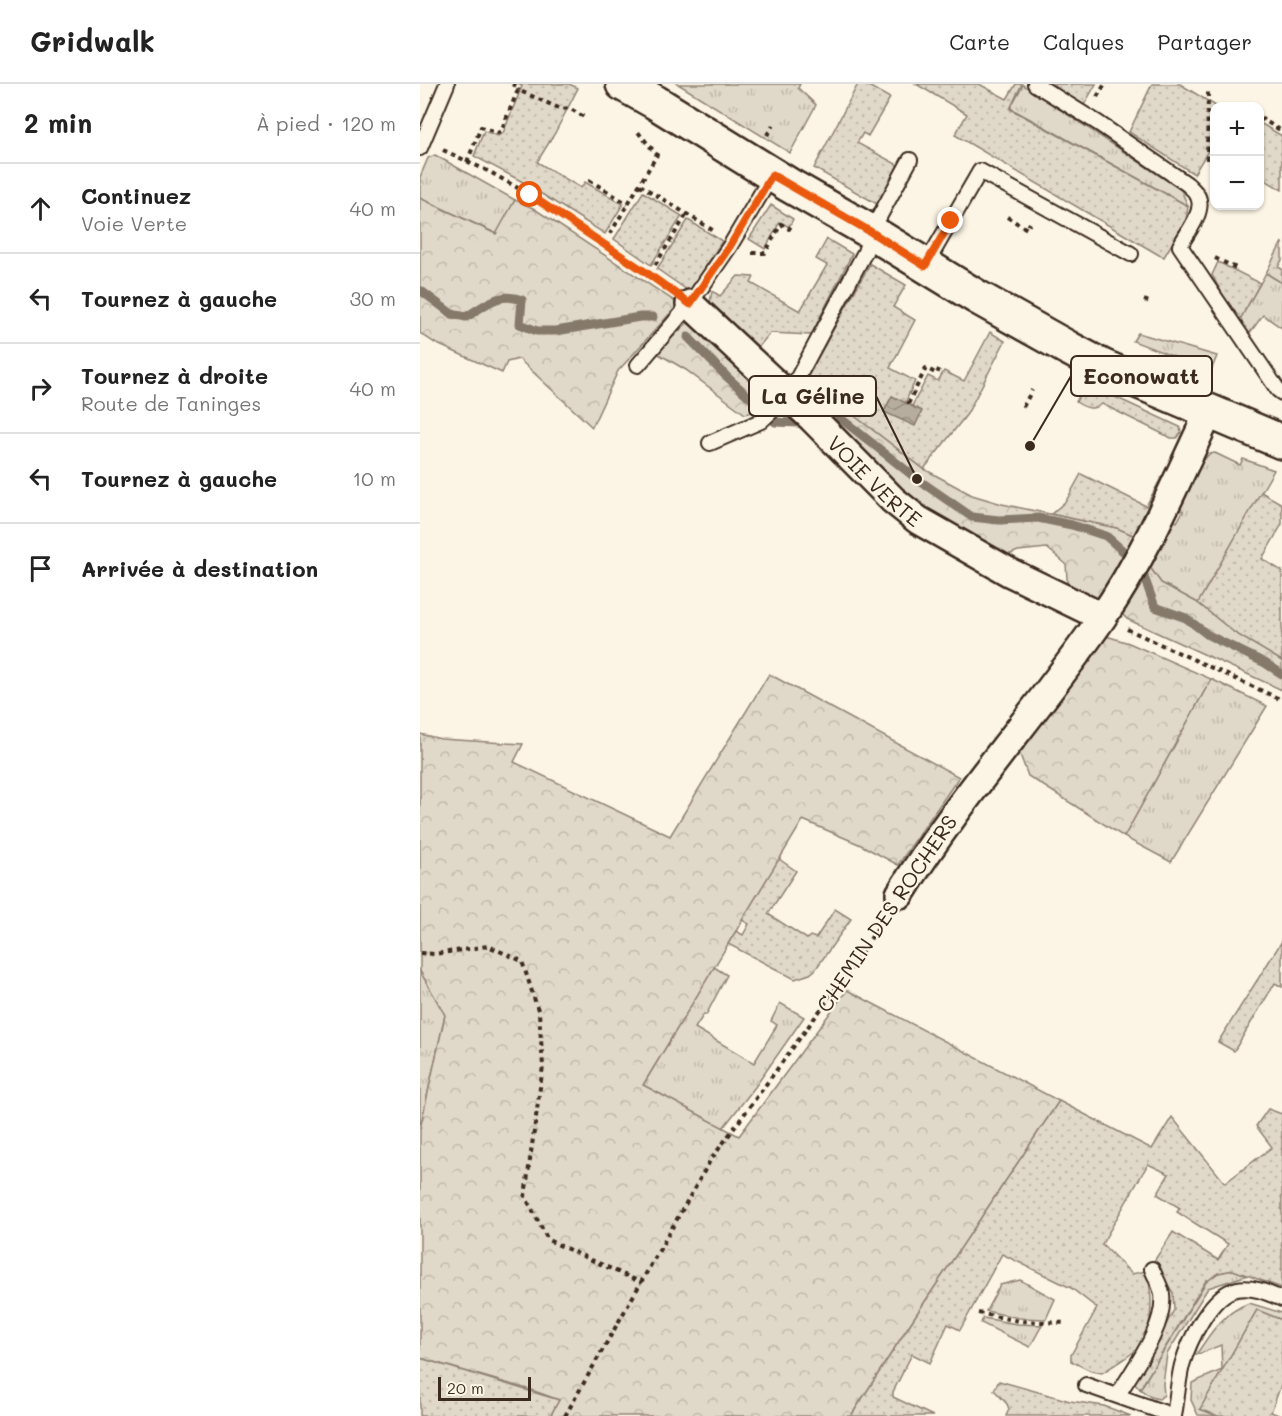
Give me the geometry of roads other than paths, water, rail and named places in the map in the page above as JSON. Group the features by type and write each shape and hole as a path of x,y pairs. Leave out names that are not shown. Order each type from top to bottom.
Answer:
{"main road":[{"path":"623,84 925,266 1104,367 1209,412 1280,437"}],"street":[{"name":"VOIE VERTE","path":"690,304 788,396 893,500 918,520 1009,573 1102,617"},
{"name":"CHEMIN DES ROCHERS","path":"900,894 948,820 1102,617 1133,570 1185,467 1209,412"}],"lane":[{"path":"422,145 447,84"},
{"path":"1035,84 1098,123 1187,184 1196,194 1199,208 1180,246 1282,393"},
{"path":"710,442 761,421 788,396 865,252 871,232 910,160"},
{"path":"925,266 980,171 1131,254"},
{"path":"639,365 690,304 730,246 772,175"},
{"path":"1118,1395 1158,1327 1163,1308 1162,1292 1152,1269"},
{"path":"1086,1385 1174,1416 1182,1367 1189,1346 1214,1302 1223,1294 1247,1288 1260,1290 1282,1299"}],"water":[{"path":"892,396 922,411 915,426 884,412"}],"waterway":[{"path":"420,290 452,314 466,317 499,298 522,300 520,324 537,331 556,331 640,317 653,317"},
{"path":"688,337 756,403"},
{"path":"839,417 917,479 972,517 999,520 1038,518 1072,525 1106,536 1131,558"},
{"path":"775,422 799,423"},
{"path":"1143,574 1155,607 1186,618 1208,635 1265,663 1282,674"}],"place":[{"name":"Econowatt","path":"1030,446"},
{"name":"La Géline","path":"917,479"}]}
